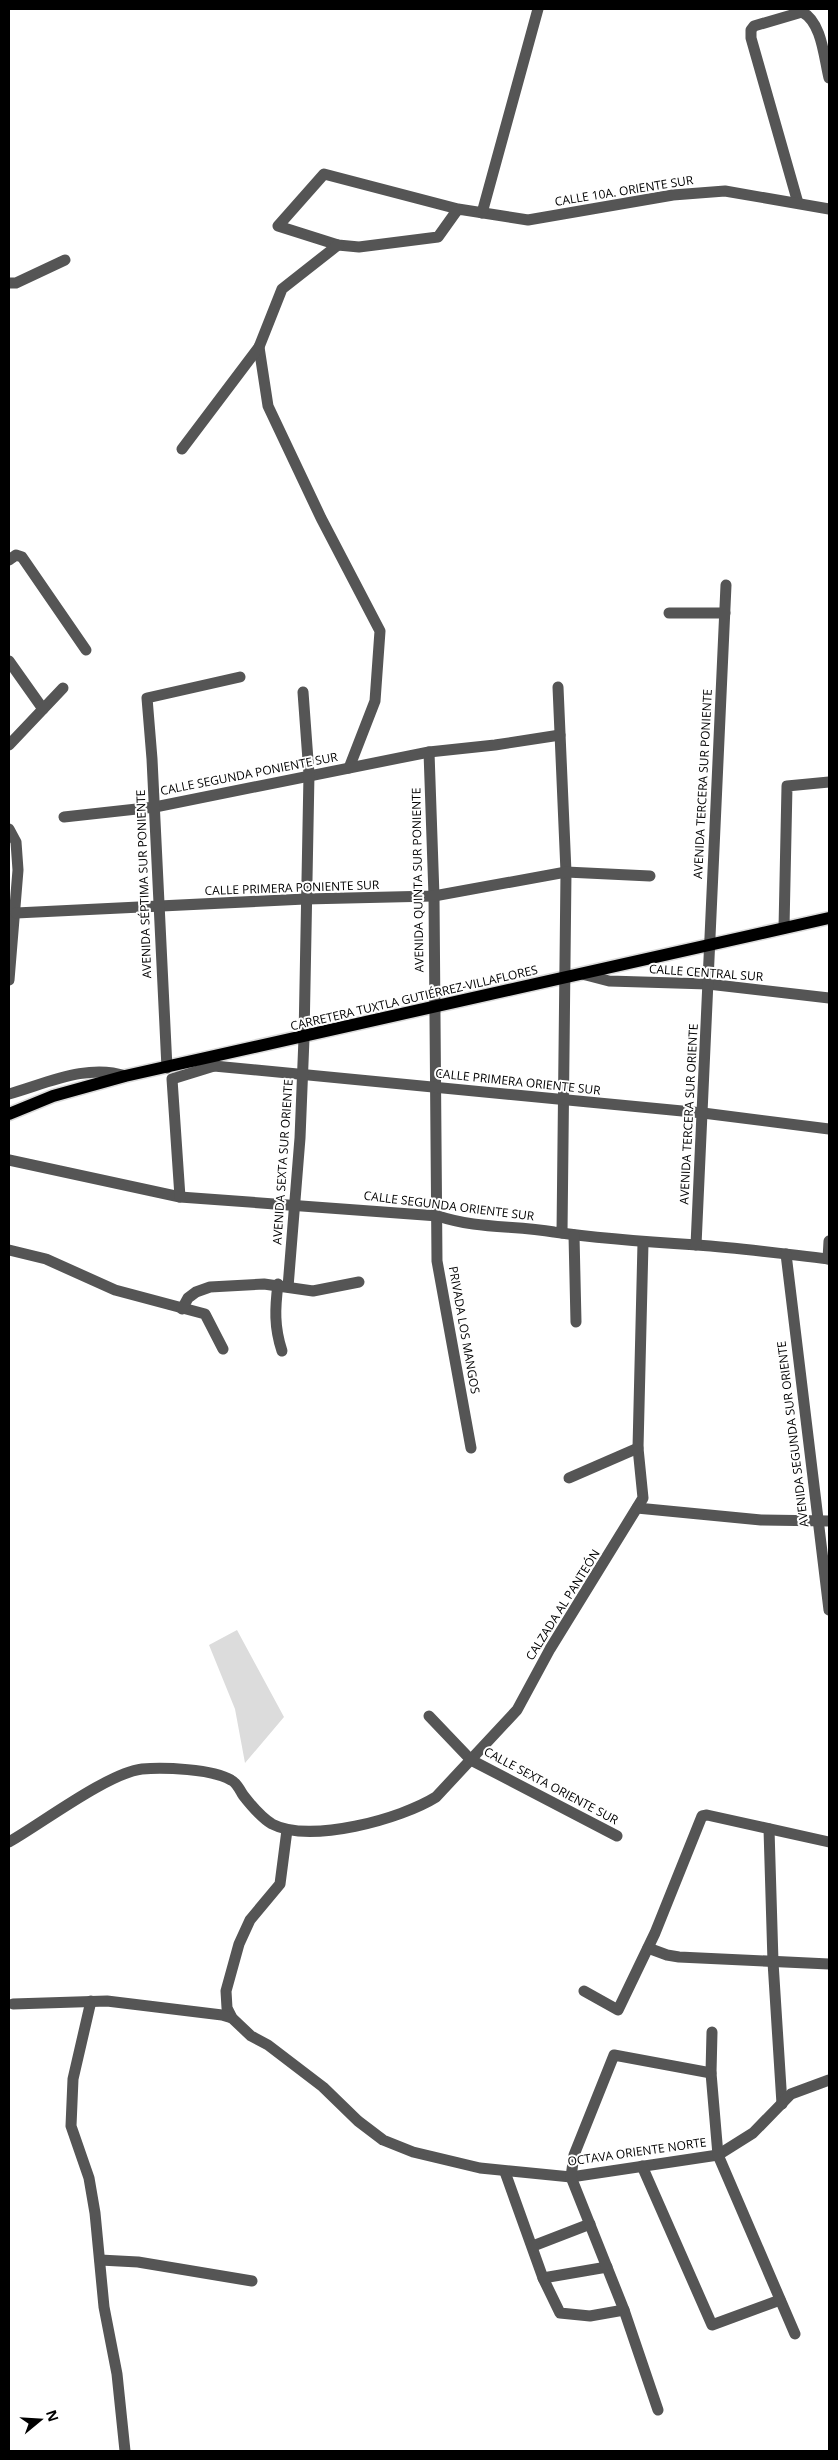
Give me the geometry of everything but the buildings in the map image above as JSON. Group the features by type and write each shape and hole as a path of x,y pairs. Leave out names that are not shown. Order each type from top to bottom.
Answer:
{"main road":[{"name":"CARRETERA TUXTLA GUTIÉRREZ-VILLAFLORES","path":"9,1114 53,1096 125,1076 169,1074 304,1038 829,918"}],"street":[{"path":"482,213 538,9"},
{"path":"798,203 751,38 751,30 754,26 774,14 802,12 810,17 818,34 829,78"},
{"name":"CALLE 10A. ORIENTE SUR","path":"338,245 278,226 324,174 458,209 528,220 673,195 726,191 829,209"},
{"path":"182,449 259,347 282,289 338,245 359,247 438,237 458,209"},
{"path":"9,283 16,283 65,260"},
{"path":"259,347 268,406 320,518 380,631 375,701 349,768"},
{"path":"9,560 16,555 22,557 86,650"},
{"name":"AVENIDA TERCERA SUR PONIENTE","path":"708,984 726,585"},
{"path":"669,613 725,613"},
{"path":"9,661 43,709"},
{"name":"AVENIDA SÉPTIMA SUR PONIENTE","path":"180,1197 169,1074 158,907 155,806 147,698 240,677"},
{"path":"558,687 566,872 562,1233"},
{"path":"9,745 64,688"},
{"name":"AVENIDA SEXTA SUR ORIENTE","path":"282,1351 274,1316 283,1286 295,1204 303,1074 309,774 303,692"},
{"name":"CALLE SEGUNDA PONIENTE SUR","path":"64,817 155,806 309,774 429,752 560,736"},
{"name":"AVENIDA QUINTA SUR PONIENTE","path":"429,752 434,896 434,1088"},
{"path":"784,928 787,786 829,782"},
{"path":"9,829 18,870 16,913 12,928 9,980"},
{"name":"CALLE PRIMERA PONIENTE SUR","path":"16,913 434,896 566,872 650,876"},
{"path":"632,982 635,962"},
{"name":"CALLE CENTRAL SUR","path":"582,974 609,981 708,984 829,998"},
{"name":"AVENIDA TERCERA SUR ORIENTE","path":"696,1245 708,984"},
{"name":"CALLE PRIMERA ORIENTE SUR","path":"211,1062 434,1088 703,1113 829,1128"},
{"path":"9,1094 83,1073 109,1071 125,1076"},
{"name":"PRIVADA LOS MANGOS","path":"434,1088 438,1216 437,1261 471,1448"},
{"name":"CALLE SEGUNDA ORIENTE SUR","path":"9,1160 180,1197 438,1216 459,1223 643,1243 696,1245 829,1259"},
{"path":"574,1235 576,1322"},
{"path":"829,1241 829,1259"},
{"name":"CALZADA AL PANTEÓN","path":"287,1830 314,1832 354,1828 424,1805 436,1797 517,1710 550,1649 643,1498 638,1448 643,1243"},
{"path":"9,1250 46,1259 115,1290 205,1314 223,1349"},
{"name":"AVENIDA SEGUNDA SUR ORIENTE","path":"786,1254 829,1610"},
{"path":"182,1309 188,1298 196,1292 210,1287 283,1286 313,1291 359,1282"},
{"path":"569,1478 638,1448"},
{"path":"637,1508 761,1520 829,1521"},
{"name":"CALLE SEXTA ORIENTE SUR","path":"429,1716 471,1760 617,1836"},
{"path":"9,1842 101,1786 141,1770 196,1770 232,1780 270,1823 287,1830 280,1884 250,1920 239,1944 231,1970 226,1990 227,2008 232,2018"},
{"path":"584,1992 618,2010 648,1948 702,1816 707,1815 829,1842"},
{"path":"769,1829 773,1962 782,2104"},
{"path":"648,1948 678,1957 829,1964"},
{"path":"10,2005 91,2001 222,2015 232,2018"},
{"path":"91,2001 73,2079 71,2126 89,2178 95,2213 104,2307 117,2374 125,2451"},
{"name":"OCTAVA ORIENTE NORTE","path":"232,2018 251,2036 268,2045 322,2087 383,2140 447,2161 505,2172 571,2177 718,2155 753,2133 791,2094 829,2080"},
{"path":"712,2032 712,2073 718,2155 794,2334"},
{"path":"658,2410 624,2310 571,2177 574,2155 614,2055 712,2073"},
{"path":"642,2166 712,2325 780,2300"},
{"path":"505,2172 543,2278 560,2313 590,2316 624,2310"},
{"path":"533,2246 590,2224"},
{"path":"100,2260 138,2262 252,2282"},
{"path":"543,2278 607,2267"}],"shaded area":[{"path":"237,1630 284,1717 245,1763 235,1709 209,1645"}]}
